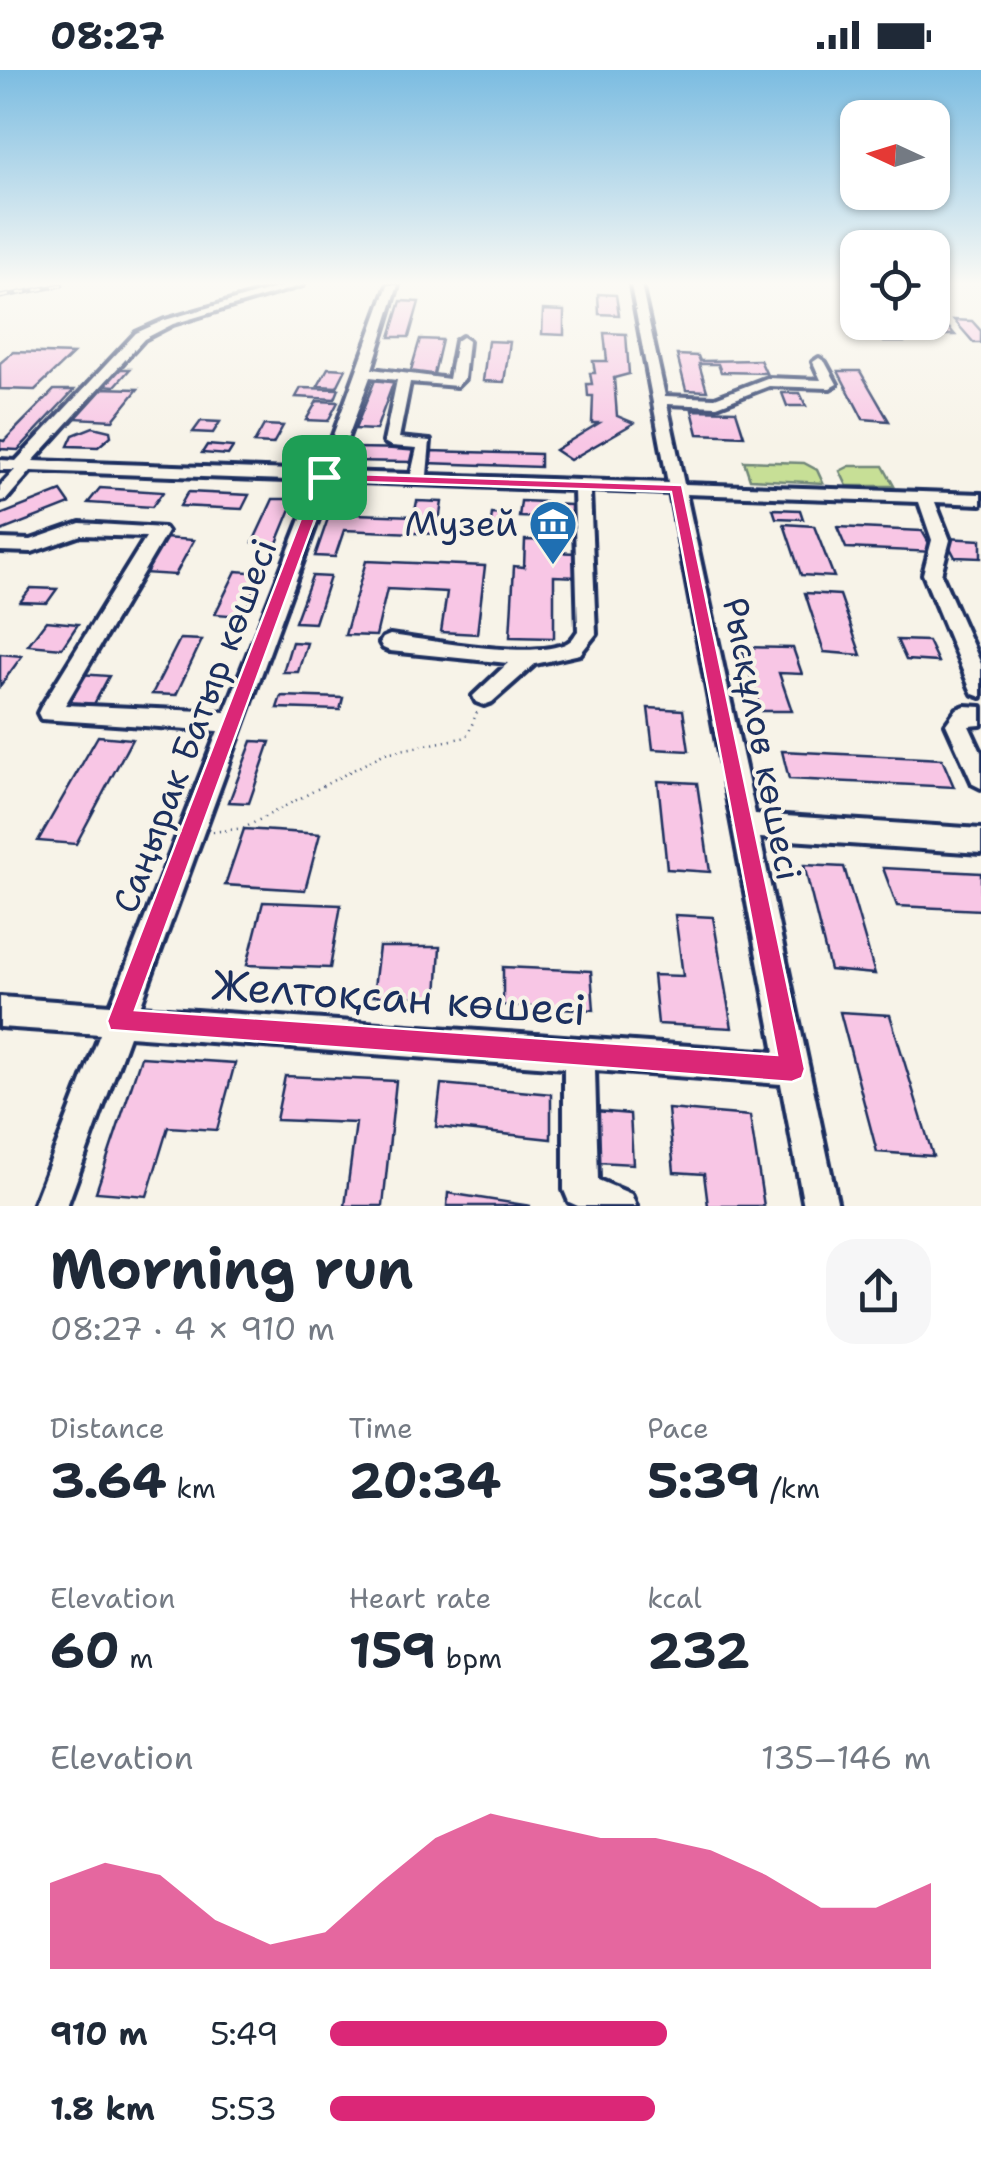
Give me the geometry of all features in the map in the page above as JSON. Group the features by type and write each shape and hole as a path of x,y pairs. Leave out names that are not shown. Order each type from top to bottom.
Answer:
{"street":[{"path":"0,496 114,362 141,338"},
{"name":"Саңырак Батыр көшесі","path":"50,1206 376,338"},
{"name":"Рысқұлов көшесі","path":"647,338 821,1206"},
{"path":"365,372 440,383 458,380 462,341"},
{"path":"660,400 717,402 767,382 830,384 819,362"},
{"path":"404,378 390,442 425,444 418,480"},
{"path":"0,466 981,500"},
{"path":"390,642 530,656 561,653 578,646 588,631 582,485"},
{"path":"925,497 941,540 932,574 981,688"},
{"path":"0,545 32,546 80,529 158,532 49,712 231,722"},
{"path":"484,696 530,656"},
{"path":"981,716 965,716 957,724 981,776"},
{"path":"744,825 981,840"},
{"name":"Желтоқсан көшесі","path":"0,1012 792,1069"},
{"path":"579,1052 581,1190 619,1206"}],"path":[{"path":"190,832 244,828 386,753 467,737 484,696"}],"green space":[{"path":"744,461 804,463 817,470 823,483 750,479"},
{"path":"850,466 883,466 894,486 847,486 840,471"}],"building":[{"path":"605,338 626,338 629,374 614,378 617,416 634,423 570,460 555,450 599,423 592,423 593,396 588,396 587,384 592,384 590,373 595,373 593,361 607,361"},
{"path":"420,339 442,340 433,378 409,377"},
{"path":"488,341 510,342 504,382 483,381"},
{"path":"13,352 73,354 35,390 0,389 0,363"},
{"path":"677,355 698,356 700,361 760,360 766,373 721,372 718,364 699,364 707,391 686,390"},
{"path":"328,368 346,369 337,387 318,386"},
{"path":"116,369 130,369 115,386 101,385"},
{"path":"838,371 860,371 889,421 863,419"},
{"path":"375,380 394,381 376,430 355,429"},
{"path":"99,388 138,389 113,420 73,418"},
{"path":"301,388 339,389 335,399 296,397"},
{"path":"54,390 74,390 18,450 0,449 0,440 4,441"},
{"path":"782,393 800,393 806,406 787,406"},
{"path":"317,401 338,402 328,421 306,420"},
{"path":"692,410 736,411 744,436 698,434"},
{"path":"201,421 220,422 213,433 193,432"},
{"path":"264,425 283,426 273,444 254,443"},
{"path":"93,427 110,431 111,436 98,447 68,446 73,435"},
{"path":"207,445 233,447 228,455 202,453"},
{"path":"352,448 414,449 412,462 348,461"},
{"path":"429,451 540,454 540,467 427,463"},
{"path":"100,488 163,492 152,507 88,503"},
{"path":"61,491 70,504 1,531 0,515"},
{"path":"188,492 249,495 242,509 180,506"},
{"path":"273,499 295,499 277,543 253,542"},
{"path":"334,501 359,502 356,514 414,516 417,501 442,502 437,534 344,530 335,557 315,556"},
{"path":"521,501 545,502 544,518 519,517"},
{"path":"546,504 571,505 571,523 545,522"},
{"path":"773,509 800,510 803,519 776,518"},
{"path":"492,514 510,515 508,529 490,528"},
{"path":"784,524 814,526 834,577 801,575"},
{"path":"837,527 922,531 934,552 846,548"},
{"path":"163,538 194,540 175,575 142,573"},
{"path":"945,538 981,540 981,558 955,557"},
{"path":"525,540 551,541 551,552 577,553 578,577 554,576 554,638 510,637 514,566 524,567"},
{"path":"366,561 485,566 477,634 441,632 447,592 387,589 376,636 345,635"},
{"path":"236,571 262,573 242,616 215,614"},
{"path":"312,576 330,577 315,623 295,622"},
{"path":"31,588 57,589 47,603 20,602"},
{"path":"805,593 840,595 861,655 824,652"},
{"path":"46,621 78,624 62,648 28,645"},
{"path":"180,639 202,640 176,695 152,694"},
{"path":"897,640 928,641 938,662 906,660"},
{"path":"292,642 307,643 298,672 283,672"},
{"path":"742,647 793,648 802,674 779,673 792,711 761,711"},
{"path":"0,654 22,656 0,686"},
{"path":"79,674 109,676 94,704 63,702"},
{"path":"281,696 343,698 340,710 277,708"},
{"path":"648,708 683,710 689,751 653,749"},
{"path":"98,736 132,739 76,844 38,841"},
{"path":"252,741 270,742 249,803 229,802"},
{"path":"782,751 942,759 954,787 789,779"},
{"path":"658,781 697,783 710,872 667,869"},
{"path":"244,829 320,834 305,890 225,885"},
{"path":"804,865 844,867 875,974 830,970"},
{"path":"883,868 981,873 981,910 897,906"},
{"path":"263,902 341,905 330,968 247,965"},
{"path":"675,915 713,917 732,1028 658,1024 653,975 683,976"},
{"path":"379,947 440,947 437,997 373,996"},
{"path":"503,967 591,971 594,1010 503,1005"},
{"path":"840,1012 890,1015 933,1156 877,1152"},
{"path":"141,1057 235,1063 217,1130 168,1127 147,1196 96,1192"},
{"path":"285,1076 396,1081 383,1206 345,1206 356,1123 276,1120"},
{"path":"441,1084 551,1094 551,1139 436,1127"},
{"path":"668,1109 750,1116 764,1206 708,1206 704,1174 674,1172"},
{"path":"595,1111 630,1114 633,1164 597,1162"},
{"path":"448,1193 531,1206 447,1206"}],"place":[{"name":"Музей","path":"553,566"}],"route":[{"path":"324,477 677,488 792,1069 119,1021 324,477"}]}
